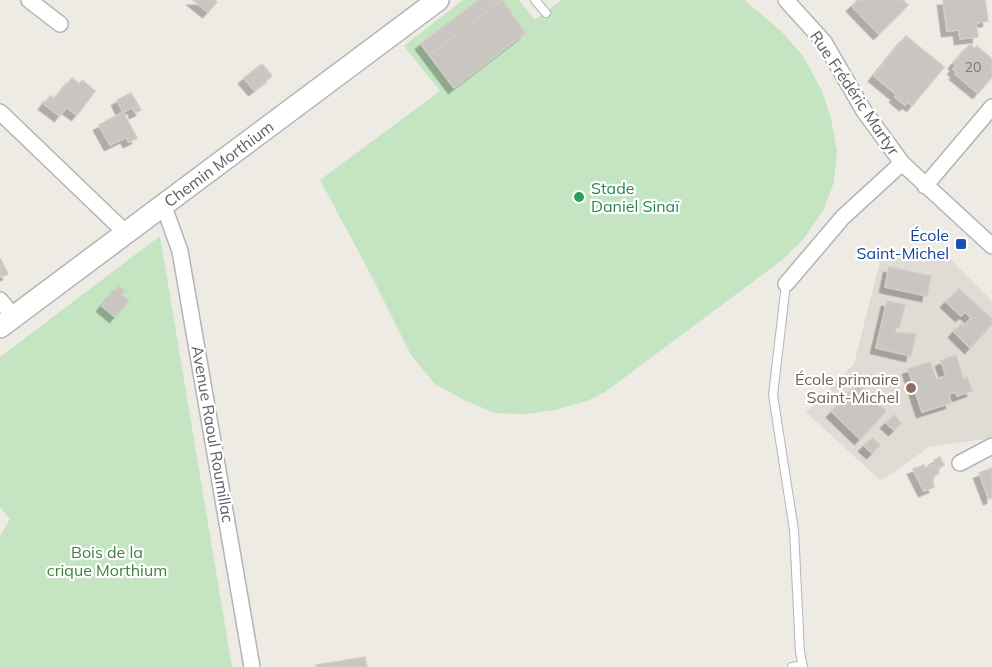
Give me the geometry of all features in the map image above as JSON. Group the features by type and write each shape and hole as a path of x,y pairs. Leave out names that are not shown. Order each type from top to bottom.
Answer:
{"street":[{"path":"28,0 60,24"},
{"name":"Chemin Morthium","path":"7,322 438,0"},
{"name":"Rue Frédéric Martyr","path":"786,0 824,42 864,111 902,163 992,246"},
{"path":"925,186 992,107"},
{"path":"0,112 126,233"},
{"path":"786,284 843,217 902,163"},
{"name":"Avenue Raoul Roumillac","path":"163,204 180,251 252,667"},
{"path":"0,300 7,322"},
{"path":"960,463 992,446"}],"lane":[{"path":"536,0 546,12"},
{"path":"786,284 773,395 794,530 803,666 792,667"}],"shaded area":[{"name":"École primaire Saint-Michel","path":"943,252 992,301 992,438 929,447 881,481 806,412 854,364 880,261"}],"green space":[{"name":"Stade Daniel Sinaï","path":"463,0 519,0 535,20 562,0 744,0 781,31 803,56 822,91 831,119 837,151 834,182 823,211 802,241 782,260 605,392 587,401 554,410 527,414 495,413 435,384 411,355 320,180 440,91 404,46"},
{"name":"Bois de la crique Morthium","path":"160,236 232,667 0,667 0,536 10,519 0,507 0,357"}],"building":[{"path":"193,0 214,0 217,2 208,12"},
{"path":"479,0 502,0 429,55 421,44"},
{"path":"502,0 525,33 454,88 429,55"},
{"path":"858,0 903,0 908,5 879,34 852,6"},
{"path":"943,0 985,0 988,21 976,23 978,37 960,39 959,30 947,31"},
{"path":"906,36 944,67 912,106 908,102 905,105 895,97 897,95 874,76"},
{"path":"970,44 975,49 977,46 992,59 992,77 978,93 955,74 957,72 953,69 956,66 954,63"},
{"path":"262,64 272,76 254,90 244,78"},
{"path":"72,78 79,84 82,80 95,91 77,115 66,107 60,116 44,104 50,96 55,99"},
{"path":"131,93 141,110 135,113 133,107 123,112 117,100"},
{"path":"123,112 137,138 129,142 126,137 110,145 99,125"},
{"path":"0,258 8,274 1,277 0,276"},
{"path":"889,267 931,276 927,296 885,287"},
{"path":"119,286 125,291 121,295 129,301 115,317 102,306"},
{"path":"959,289 992,319 992,324 970,348 954,332 971,318 965,312 961,316 946,302"},
{"path":"887,301 905,305 899,328 894,327 893,332 916,334 911,356 876,348"},
{"path":"956,355 963,379 967,377 972,391 957,396 956,392 949,394 951,403 922,412 908,369 930,362 936,379 946,376 941,361"},
{"path":"858,384 886,411 860,439 832,412"},
{"path":"894,415 901,423 894,430 886,423"},
{"path":"872,438 880,445 872,453 864,446"},
{"path":"940,457 944,465 938,469 939,473 932,477 934,487 924,491 913,469 935,464 934,460"},
{"path":"992,468 992,498 989,499 979,473"},
{"path":"365,657 367,667 317,667 316,665"}],"place":[{"name":"Stade Daniel Sinaï","path":"579,197"},
{"name":"École Saint-Michel","path":"961,244"},
{"name":"École primaire Saint-Michel","path":"911,388"}]}
